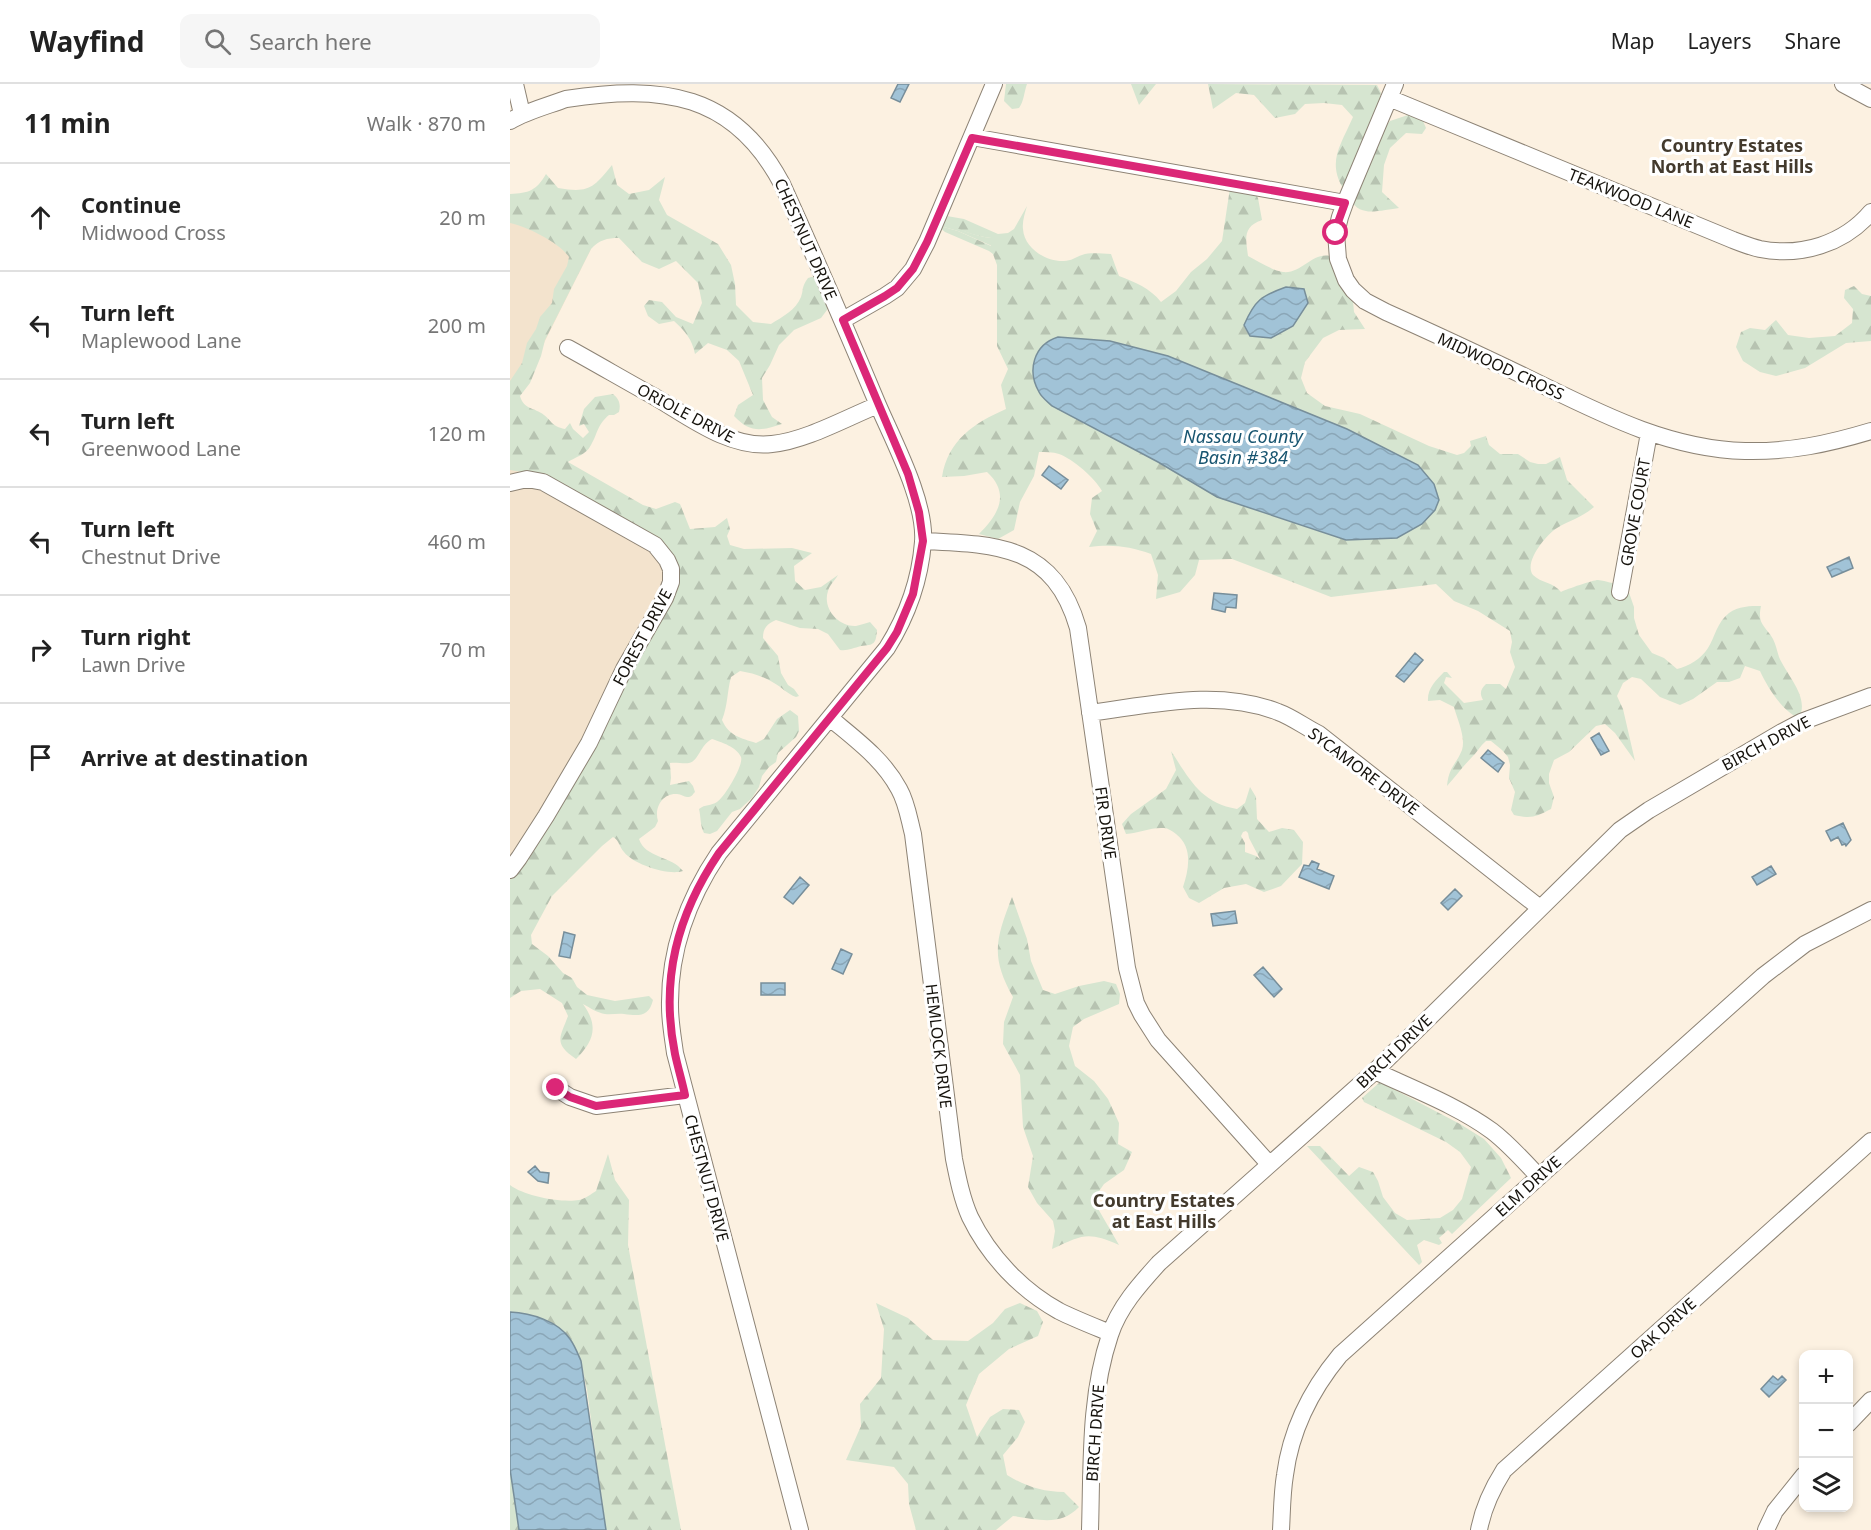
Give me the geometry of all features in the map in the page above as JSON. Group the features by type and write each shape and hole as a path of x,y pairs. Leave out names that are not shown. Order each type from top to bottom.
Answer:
{"street":[{"path":"514,116 515,84"},
{"path":"843,320 897,288 913,269 927,242 994,84"},
{"path":"1843,84 1871,99"},
{"name":"CHESTNUT DRIVE","path":"514,116 592,91 632,86 669,89 703,100 745,131 771,162 787,194 843,320 914,491 919,512 923,541 913,594 897,632 887,648 719,853 702,878 687,910 678,937 670,983 675,1053 800,1530"},
{"name":"MIDWOOD CROSS","path":"1392,91 1337,225 1338,259 1346,280 1365,301 1607,416 1671,440 1711,448 1745,451 1795,450 1871,432"},
{"name":"TEAKWOOD LANE","path":"1392,91 1721,235 1758,249 1800,251 1831,243 1846,235 1871,212"},
{"path":"972,138 1345,203"},
{"name":"ORIOLE DRIVE","path":"568,348 713,430 742,442 769,445 783,443 878,405"},
{"name":"GROVE COURT","path":"1620,592 1649,432"},
{"name":"FOREST DRIVE","path":"510,483 527,479 543,482 656,545 668,560 671,568 671,578 665,598 624,669 589,743 546,816 510,870"},
{"name":"FIR DRIVE","path":"923,541 999,547 1028,558 1043,569 1064,592 1078,628 1127,968 1136,1003 1158,1040 1269,1164"},
{"name":"BIRCH DRIVE","path":"1090,1530 1093,1436 1098,1385 1110,1333 1123,1308 1159,1263 1375,1071 1620,830 1649,810 1782,732 1801,722 1871,696"},
{"name":"SYCAMORE DRIVE","path":"1090,713 1198,699 1240,701 1278,712 1319,734 1540,908"},
{"name":"HEMLOCK DRIVE","path":"830,718 876,757 899,789 907,808 913,834 954,1159 970,1217 994,1256 1021,1285 1058,1310 1110,1333"},
{"name":"ELM DRIVE","path":"1281,1530 1285,1475 1294,1432 1311,1395 1340,1355 1784,959 1805,944 1871,910"},
{"path":"1375,1071 1464,1113 1507,1143 1539,1177"},
{"path":"556,1088 570,1097 596,1106 685,1095"},
{"name":"OAK DRIVE","path":"1479,1530 1482,1513 1493,1487 1504,1470 1871,1142"},
{"path":"1853,1419 1871,1400"},
{"path":"1766,1530 1775,1511 1799,1479"}],"shaded area":[{"path":"510,208 591,249 510,411"},
{"path":"510,462 655,545 671,578 510,870"}],"green space":[{"path":"1006,84 1027,84 1019,108 1012,109 1004,101"},
{"path":"1131,84 1156,84 1139,105"},
{"path":"1208,84 1377,85 1381,93 1378,105 1381,132 1390,121 1408,115 1423,121 1426,128 1422,134 1406,133 1390,148 1384,165 1382,192 1399,208 1373,212 1360,209 1353,204 1341,185 1337,175 1337,156 1353,117 1342,105 1305,104 1295,114 1275,118 1254,95 1236,93 1213,109"},
{"path":"612,165 617,185 629,194 649,190 665,177 659,200 667,215 718,244 731,265 736,305 753,322 771,324 788,313 799,302 808,278 815,276 829,301 827,310 821,318 794,330 779,345 762,378 763,400 772,417 782,424 762,429 751,428 734,416 738,405 753,395 739,361 727,350 708,343 695,354 685,332 674,321 659,324 648,316 644,306 649,300 662,302 676,317 693,324 702,303 698,283 676,261 659,269 642,262 619,238 604,240 591,249 545,340 530,383 520,396 522,401 547,417 557,427 565,429 570,423 583,438 589,432 584,424 579,426 584,409 595,397 613,394 619,402 619,412 609,415 586,451 568,462 643,505 656,509 675,502 680,504 690,529 715,527 727,518 730,529 727,536 730,545 744,549 792,548 812,553 794,566 795,581 805,590 821,587 838,575 828,591 827,598 827,604 833,616 850,626 870,622 877,630 875,641 872,644 840,650 828,634 818,629 800,628 776,620 768,625 763,638 778,656 781,673 788,685 799,696 793,696 762,677 740,671 731,677 722,720 732,733 756,743 764,739 777,719 790,710 798,716 799,731 796,737 778,753 776,762 762,776 759,787 752,798 740,809 732,812 717,831 710,834 704,833 699,809 720,799 733,781 741,761 736,750 712,739 692,762 670,763 670,785 689,781 695,792 690,797 672,794 663,799 658,806 658,821 655,827 639,839 647,850 672,862 683,871 669,872 643,865 622,850 613,837 552,896 531,935 532,944 548,956 563,973 572,978 577,987 587,995 615,1001 649,996 653,1000 649,1010 639,1015 605,1014 583,1004 593,1026 587,1046 576,1059 564,1049 560,1040 568,1016 562,1003 540,989 521,991 510,998 510,870 665,598 667,560 528,473 510,470 510,381 522,363 527,343 540,317 552,303 554,289 567,266 569,257 558,246 542,236 510,223 510,194 531,190 546,174 558,188 583,189 594,184"},
{"path":"1230,188 1255,193 1258,198 1262,220 1248,230 1246,239 1248,256 1269,267 1290,272 1318,257 1330,256 1353,301 1354,312 1365,329 1339,330 1323,338 1305,362 1301,378 1307,393 1325,406 1360,414 1429,446 1457,455 1464,453 1471,446 1470,441 1486,436 1489,445 1500,454 1518,454 1538,464 1546,464 1560,457 1567,480 1594,507 1557,528 1548,536 1531,563 1533,575 1561,592 1598,580 1626,584 1634,607 1634,618 1639,635 1652,653 1664,658 1677,669 1702,656 1719,625 1729,613 1749,606 1761,606 1762,624 1773,639 1779,657 1800,694 1802,710 1799,718 1781,705 1760,671 1745,666 1740,678 1729,682 1717,682 1680,705 1660,697 1641,679 1632,677 1623,683 1617,696 1623,709 1635,761 1615,733 1605,724 1596,726 1569,752 1554,760 1549,774 1549,783 1554,797 1551,809 1533,816 1514,815 1511,810 1515,792 1509,778 1508,757 1491,741 1484,743 1447,786 1451,770 1462,750 1462,734 1454,707 1440,700 1428,701 1431,689 1444,672 1452,678 1446,677 1444,683 1464,703 1483,700 1481,691 1486,684 1500,684 1506,689 1515,667 1510,652 1512,642 1510,631 1478,611 1454,601 1436,584 1331,597 1232,559 1199,560 1195,575 1180,592 1156,599 1158,575 1151,554 1120,546 1089,547 1097,531 1090,514 1092,498 1102,491 1077,464 1065,456 1052,452 1039,452 1034,476 1020,502 1014,530 998,539 979,534 992,519 999,504 999,488 994,480 987,472 942,477 950,453 964,434 983,420 1006,409 1001,385 1008,369 997,346 997,265 993,254 989,251 945,232 937,225 958,231 991,246 991,238 963,231 941,215 964,219 998,234 1008,233 1014,229 1027,206 1023,223 1024,236 1037,252 1057,261 1071,260 1092,253 1111,254 1119,276 1147,289 1161,302 1176,291 1191,272 1207,259 1222,241"},
{"path":"943,218 978,236 991,238 992,246 958,231 937,225"},
{"path":"1854,286 1862,294 1871,296 1871,341 1846,343 1805,368 1776,376 1760,372 1743,361 1736,347 1741,332 1750,328 1765,330 1776,320 1788,335 1809,338 1835,336 1852,323 1853,309 1844,298 1845,290"},
{"path":"1171,751 1191,781 1205,796 1237,809 1245,803 1250,787 1256,797 1257,819 1269,832 1282,828 1294,830 1303,842 1302,864 1281,886 1264,892 1246,884 1224,888 1199,903 1189,898 1183,887 1188,859 1181,839 1166,828 1126,834 1122,824 1131,814 1166,789 1176,770","holes":["1243,832 1248,833 1249,838 1260,859 1245,852 1245,843 1241,836"]},
{"path":"1012,897 1027,939 1031,961 1043,990 1055,994 1104,981 1116,984 1120,994 1119,1004 1084,1019 1073,1027 1069,1046 1075,1066 1094,1081 1108,1099 1119,1123 1118,1144 1132,1152 1124,1170 1104,1184 1093,1200 1119,1245 1085,1236 1052,1249 1055,1231 1053,1221 1037,1203 1028,1187 1033,1156 1023,1127 1020,1075 1003,1044 1004,1022 1013,997 998,958 999,936"},
{"path":"1380,1082 1484,1139 1501,1158 1511,1178 1452,1234 1448,1230 1439,1238 1442,1243 1439,1245 1424,1240 1417,1245 1422,1262 1419,1265 1307,1146 1320,1146 1349,1176 1359,1167 1373,1172 1383,1197 1395,1213 1407,1220 1440,1218 1453,1210 1462,1199 1471,1167 1460,1152 1446,1142 1364,1102 1362,1098"},
{"path":"608,1154 615,1180 629,1200 628,1245 681,1530 606,1530 581,1361 522,1313 510,1312 510,1185 543,1198 571,1201 586,1198 596,1191"},
{"path":"876,1303 908,1318 933,1340 968,1341 993,1323 1005,1309 1020,1303 1037,1311 1043,1322 1038,1336 1009,1349 979,1374 966,1405 977,1437 990,1417 1003,1409 1019,1410 1025,1422 1018,1437 1003,1455 1007,1475 1034,1488 1064,1492 1079,1507 1072,1513 1056,1519 1039,1520 1013,1516 996,1530 916,1530 909,1504 908,1484 894,1467 846,1460 861,1426 860,1404 881,1378 884,1329"},
{"path":"510,1469 519,1530 510,1530"}],"water":[{"path":"898,84 909,84 900,102 891,98"},
{"path":"1286,287 1304,289 1308,303 1293,326 1271,338 1250,336 1244,325 1256,304 1270,293"},
{"name":"Nassau County Basin #384","path":"1058,337 1110,341 1168,356 1347,429 1418,465 1434,484 1439,500 1435,510 1422,524 1397,538 1346,540 1217,497 1158,462 1052,406 1043,398 1035,384 1033,367 1038,352 1043,346"},
{"path":"1049,466 1068,480 1061,489 1042,475"},
{"path":"1849,557 1853,568 1832,577 1827,567"},
{"path":"1214,593 1237,595 1236,608 1226,607 1225,612 1212,609"},
{"path":"1415,653 1423,660 1404,682 1396,676"},
{"path":"1599,733 1609,751 1601,755 1591,738"},
{"path":"1488,750 1504,763 1498,772 1481,758"},
{"path":"1843,823 1851,840 1846,846 1842,845 1838,837 1831,841 1826,831"},
{"path":"1312,861 1319,864 1317,869 1334,876 1329,889 1299,877 1304,865 1309,866"},
{"path":"1771,866 1776,874 1757,885 1752,877"},
{"path":"800,877 809,885 793,904 784,897"},
{"path":"1455,889 1462,896 1448,910 1441,903"},
{"path":"1235,911 1237,923 1213,926 1211,914"},
{"path":"564,932 575,935 570,958 559,956"},
{"path":"841,949 852,954 843,974 832,969"},
{"path":"1263,967 1282,989 1274,997 1254,975"},
{"path":"761,983 785,983 785,995 761,995"},
{"path":"535,1166 540,1172 549,1173 548,1183 538,1181 528,1172"},
{"path":"510,1312 535,1316 559,1327 578,1353 606,1530 519,1530 510,1469"},
{"path":"1773,1376 1778,1380 1782,1376 1786,1380 1769,1397 1761,1389"}],"district":[{"name":"Country Estates North at East Hills","path":"1732,155"},
{"name":"Country Estates at East Hills","path":"1164,1210"}],"route":[{"path":"556,1088 570,1097 596,1106 685,1095 675,1053 670,983 678,937 687,910 702,878 719,853 887,648 912,600 923,541 914,491 843,320 870,306 897,288 906,279 927,242 972,138 1345,203 1336,233"}]}
